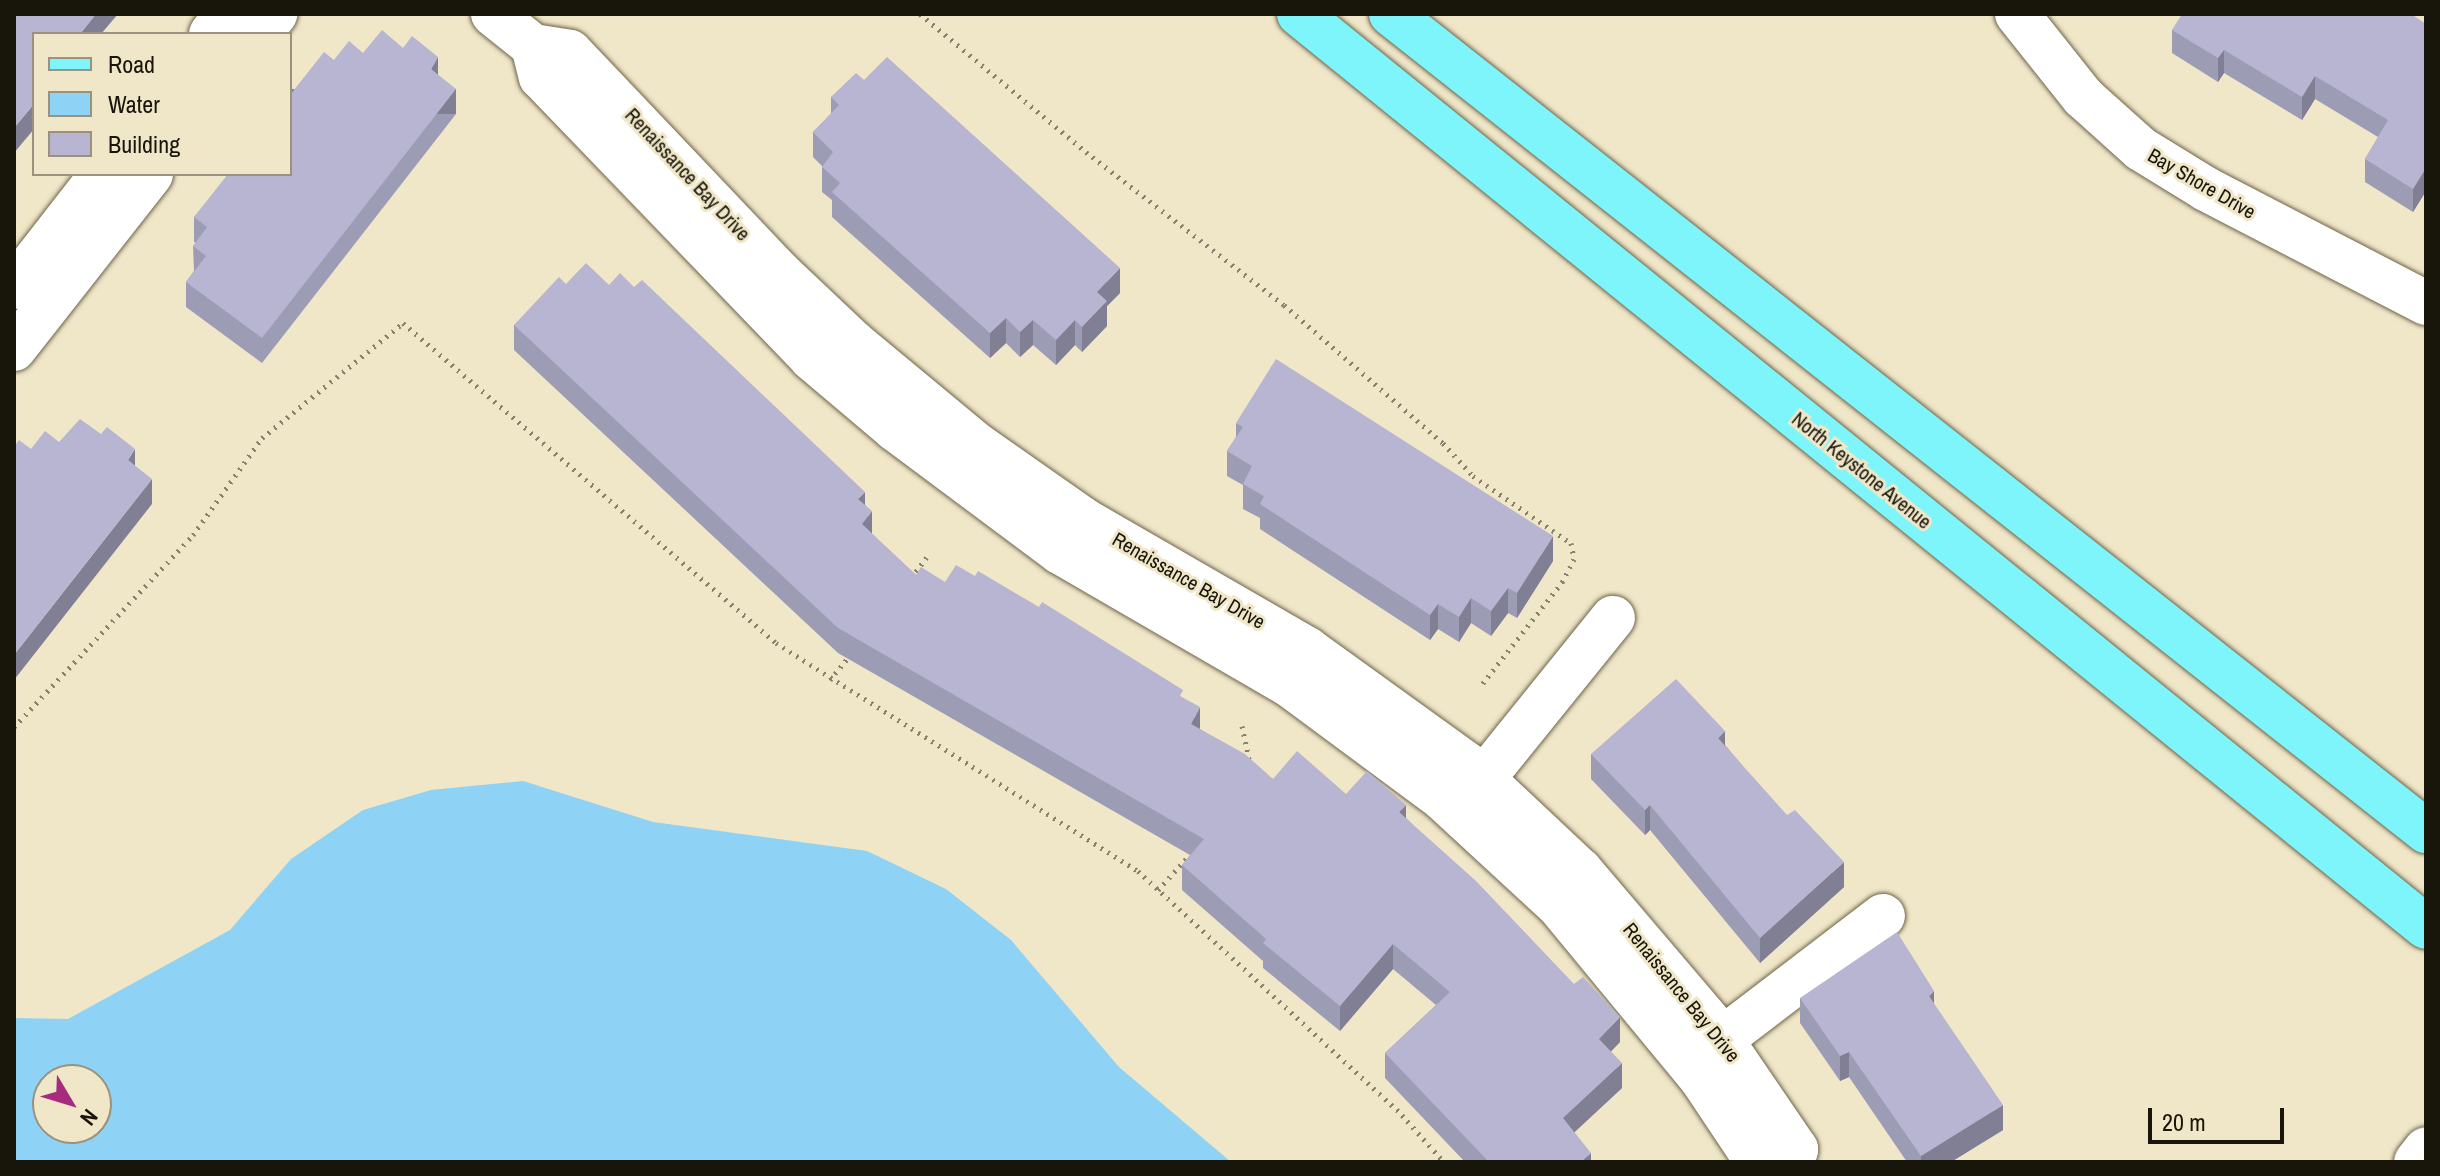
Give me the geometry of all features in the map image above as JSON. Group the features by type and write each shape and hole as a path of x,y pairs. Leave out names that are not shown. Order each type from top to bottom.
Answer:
{"main road":[{"name":"North Keystone Avenue","path":"1299,14 2426,927"},
{"path":"1391,14 2426,831"}],"street":[{"path":"212,32 226,14"},
{"path":"261,32 275,14"},
{"name":"Renaissance Bay Drive","path":"493,14 533,46 541,77 776,322 860,400 954,478 1060,552 1288,684 1470,795 1559,906 1706,1051 1796,1149 1793,1162"},
{"name":"Bay Shore Drive","path":"2017,14 2083,97 2141,149 2206,189 2426,303"},
{"path":"14,287 100,176"},
{"path":"14,349 149,176"},
{"path":"1470,795 1613,618"},
{"path":"1706,1051 1883,916"},
{"name":"Renaissance Bay Drive","path":"1706,1051 1757,1162"},
{"path":"2416,1162 2426,1149"}],"path":[{"path":"920,14 1086,152 1284,305 1443,443 1473,476 1571,543 1574,559 1563,581 1480,687"},
{"path":"14,727 193,535 262,438 403,323 776,643 830,680 1138,871 1392,1105 1444,1162"},
{"path":"908,582 927,557"},
{"path":"830,680 859,643"},
{"path":"1242,726 1250,767"},
{"path":"1158,890 1197,847"}],"water":[{"path":"523,781 653,822 867,851 946,889 1011,940 1119,1067 1231,1162 14,1162 14,1018 68,1019 230,930 291,859 363,810 431,790"}],"building":[{"path":"14,14 96,14 82,32 32,32 32,106 14,128"},
{"path":"2182,14 2411,14 2426,24 2426,168 2413,189 2365,159 2388,120 2315,76 2302,97 2224,50 2218,58 2172,30"},
{"path":"382,30 403,48 412,36 438,57 431,69 456,89 262,338 186,282 206,256 193,246 207,227 194,217 226,176 292,176 292,92 324,52 334,60 349,41 363,53"},
{"path":"887,57 1120,268 1097,292 1107,301 1082,327 1075,320 1056,340 1033,320 1020,332 1006,318 990,333 832,192 840,183 822,167 833,152 813,132 839,105 831,97 856,73 864,80"},
{"path":"586,263 609,285 620,273 634,287 642,280 865,492 858,499 872,511 862,524 916,575 921,567 945,582 956,565 975,576 978,571 1039,607 1042,602 1183,690 1180,696 1200,707 1191,724 1245,754 1273,779 1297,751 1346,794 1367,771 1406,805 1399,812 1476,881 1574,984 1583,977 1620,1017 1599,1039 1622,1063 1563,1118 1591,1153 1581,1162 1489,1162 1385,1053 1450,992 1393,944 1340,1006 1263,943 1266,939 1182,865 1204,839 838,628 514,325 559,277 566,284"},
{"path":"1276,359 1553,536 1517,593 1508,588 1491,611 1471,598 1459,617 1438,604 1430,615 1260,504 1264,496 1243,484 1252,466 1227,451 1243,427 1236,423"},
{"path":"80,419 101,434 107,427 135,449 128,460 152,479 14,655 14,447 19,440 31,449 45,431 59,442"},
{"path":"1676,679 1725,731 1718,738 1787,815 1795,810 1844,862 1760,938 1650,805 1645,810 1591,754"},
{"path":"1897,932 1934,991 1929,996 2003,1105 1921,1156 1849,1052 1840,1056 1800,998"}]}
